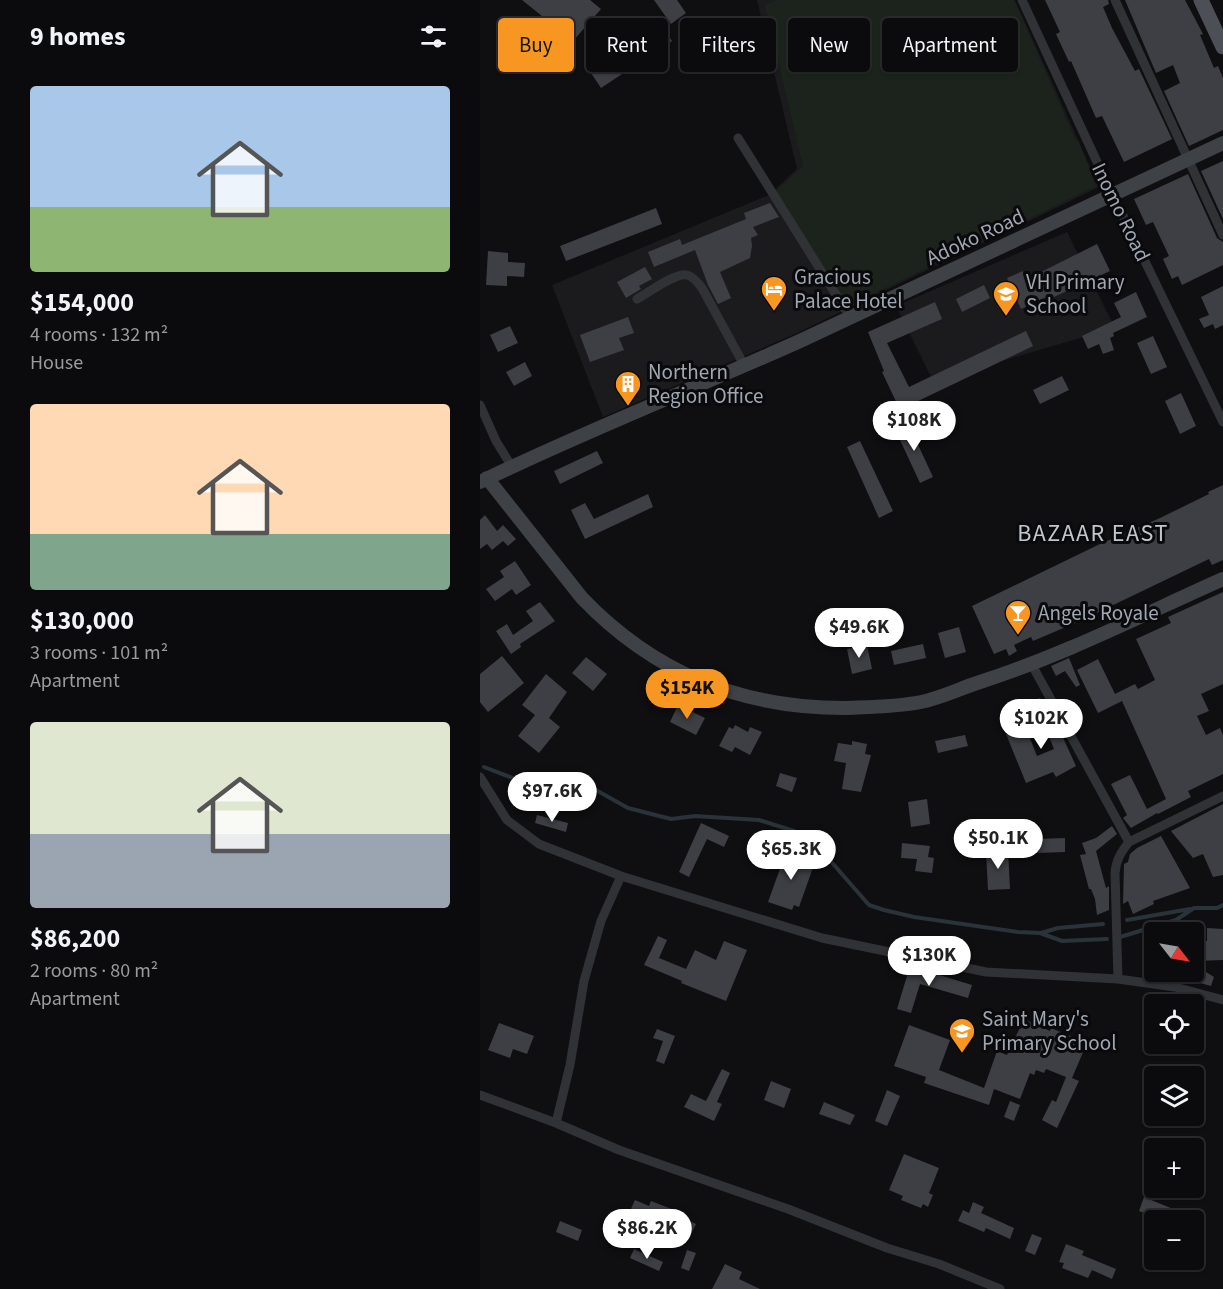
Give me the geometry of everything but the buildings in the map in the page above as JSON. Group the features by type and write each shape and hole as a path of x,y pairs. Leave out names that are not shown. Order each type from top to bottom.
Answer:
{"main road":[{"path":"1201,0 1223,47"}],"street":[{"name":"Inomo Road","path":"1022,0 1113,196 1223,422"},
{"path":"1115,0 1223,235"},
{"path":"738,138 850,317"},
{"name":"Adoko Road","path":"483,480 605,423 657,404 850,317 1223,143"},
{"path":"637,299 679,275 687,275 695,279 744,365"},
{"path":"480,405 496,441 512,467"},
{"path":"483,480 543,547 568,581 597,614 645,653 681,673 718,689 757,699 808,707 888,707 923,701 1032,665 1223,579"},
{"path":"1032,665 1129,842"},
{"path":"480,777 507,820 539,844 621,876 822,938 986,972 1118,979 1175,987 1223,1000"},
{"path":"1118,979 1116,861 1129,842 1223,796"},
{"path":"556,1123 570,1065 584,981 601,921 621,876"},
{"path":"480,1095 556,1123 619,1150 778,1205 1000,1289"}],"shaded area":[{"path":"757,0 1015,0 1099,187 795,334 603,417 552,285 769,195 797,169 774,72 776,72 776,18 761,18"},
{"path":"777,0 1014,0 1075,139 1079,142 1096,186 846,307 775,192 803,166 776,52 776,18 768,18 765,5"},
{"name":"VH Primary School","path":"1067,232 1115,328 933,381 896,306"}],"waterway":[{"path":"484,767 523,782 548,779 587,785 628,808 671,819 695,816 759,820 794,831 813,841 869,905 884,910 914,917 1040,933 1062,941 1107,939"},
{"path":"1120,937 1176,920 1194,908 1217,908 1223,905"},
{"path":"1127,920 1190,909"},
{"path":"1041,933 1058,928 1103,924"}],"place":[{"name":"Gracious Palace Hotel","path":"774,312"},
{"name":"VH Primary School","path":"1006,317"},
{"name":"Northern Region Office","path":"628,407"},
{"name":"Angels Royale","path":"1018,636"},
{"name":"Saint Mary's Primary School","path":"962,1054"}],"district":[{"name":"BAZAAR EAST","path":"1093,533"}]}
